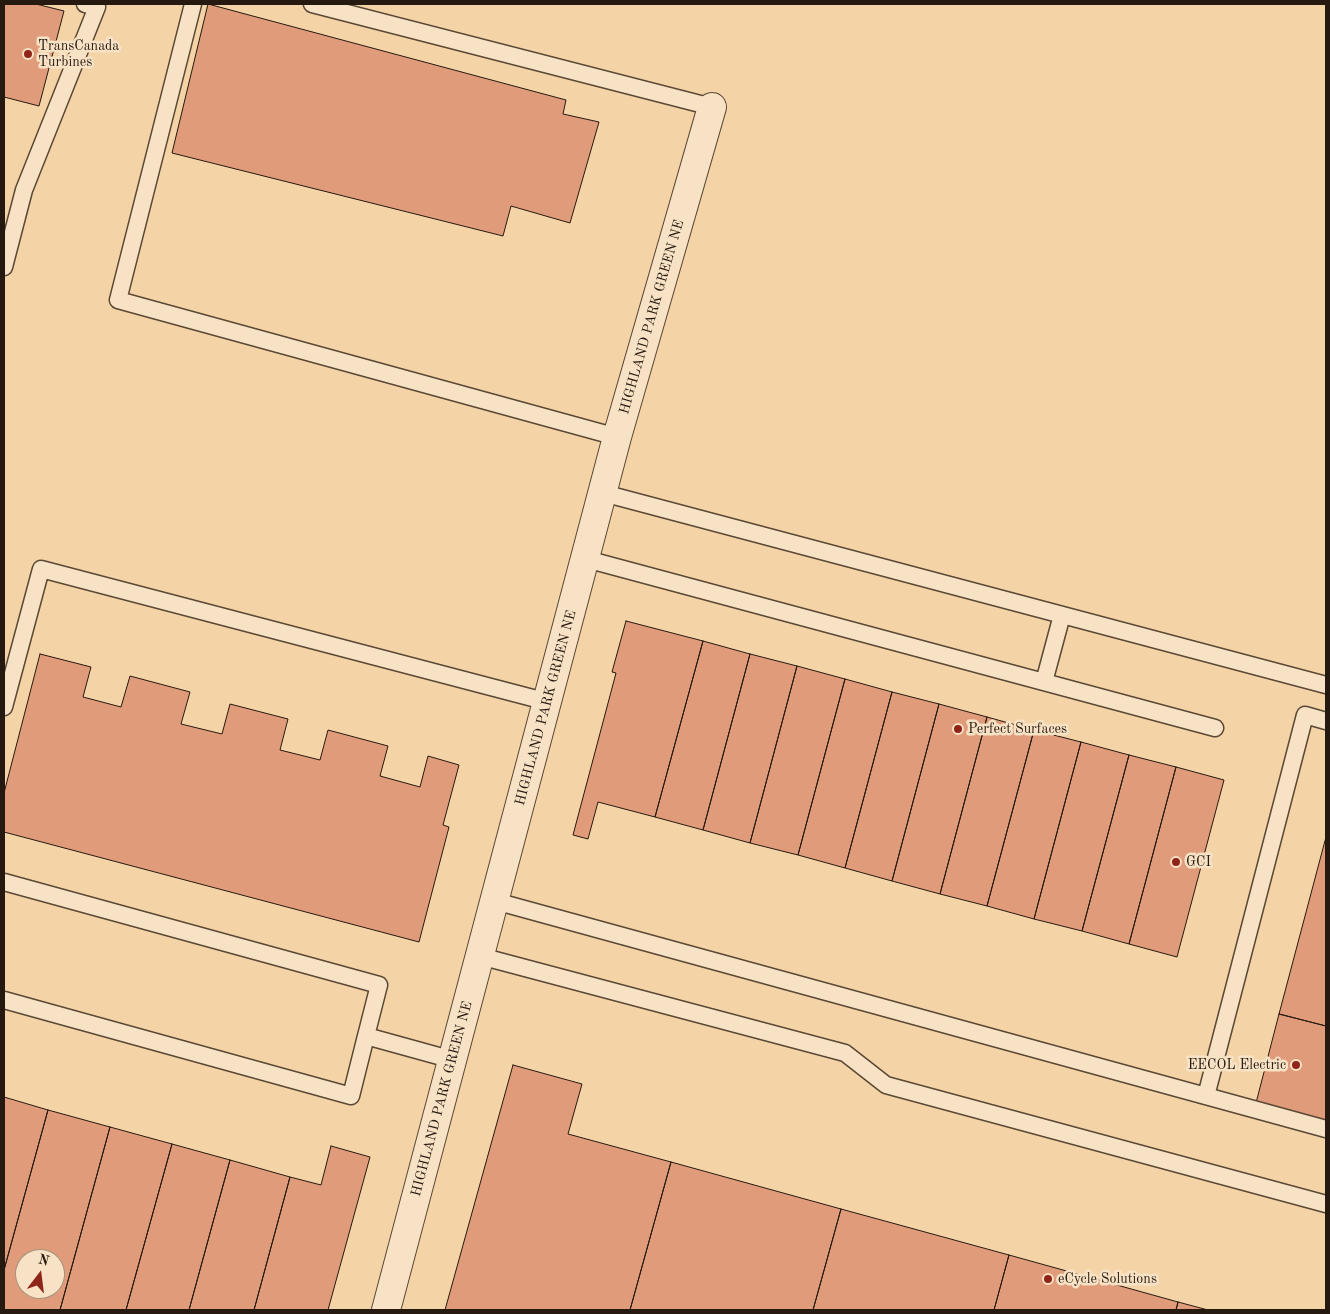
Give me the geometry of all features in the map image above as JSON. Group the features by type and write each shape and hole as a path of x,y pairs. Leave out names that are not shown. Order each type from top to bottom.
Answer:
{"street":[{"name":"HIGHLAND PARK GREEN NE","path":"386,1310 617,438 712,107"}],"lane":[{"path":"4,267 24,190 97,7 85,4"},
{"path":"193,4 118,300 617,438"},
{"path":"312,4 712,107"},
{"path":"603,493 1326,685"},
{"path":"586,559 1215,728"},
{"path":"4,707 41,569 548,702"},
{"path":"1044,682 1062,615"},
{"path":"1206,1096 1305,715 1326,721"},
{"path":"4,882 379,985 351,1096 4,1000"},
{"path":"495,901 1326,1128"},
{"path":"480,956 845,1053 886,1085 1326,1204"},
{"path":"366,1036 453,1060"}],"building":[{"name":"TransCanada Turbines","path":"4,4 36,4 64,11 39,106 4,97"},
{"path":"208,4 566,100 563,114 599,122 570,223 511,206 503,236 172,153"},
{"path":"626,621 703,641 655,817 598,802 588,839 573,835 616,673 612,672"},
{"path":"703,641 750,654 703,830 655,817"},
{"path":"40,654 91,667 83,697 121,707 130,676 190,692 181,724 222,734 230,704 288,719 280,750 320,760 328,730 388,746 380,776 420,787 428,756 459,765 443,825 449,827 419,942 4,832 4,793"},
{"path":"750,654 797,666 750,843 703,830"},
{"path":"797,666 845,679 798,855 750,843"},
{"path":"845,679 892,692 845,868 798,855"},
{"path":"892,692 939,704 892,881 845,868"},
{"path":"939,704 987,717 940,894 892,881"},
{"path":"987,717 1034,730 987,906 940,894"},
{"path":"1034,730 1081,742 1034,919 987,906"},
{"path":"1081,742 1129,755 1082,931 1034,919"},
{"path":"1129,755 1176,767 1129,944 1082,931"},
{"name":"GCI","path":"1176,767 1224,780 1177,957 1129,944"},
{"path":"1326,837 1326,1026 1279,1014"},
{"name":"EECOL Electric","path":"1279,1014 1326,1026 1326,1122 1256,1103"},
{"path":"513,1065 582,1084 568,1134 671,1162 630,1310 445,1310"},
{"path":"4,1097 48,1110 4,1270"},
{"path":"48,1110 110,1127 65,1292 65,1249 15,1249 15,1299 63,1299 60,1310 4,1310 4,1270"},
{"path":"110,1127 172,1144 126,1310 60,1310 63,1299 65,1299 65,1292"},
{"path":"172,1144 230,1160 189,1310 126,1310"},
{"path":"331,1146 370,1157 328,1310 254,1310 290,1177 321,1185"},
{"path":"230,1160 290,1177 254,1310 189,1310"},
{"path":"671,1162 841,1209 813,1310 630,1310"},
{"path":"841,1209 1009,1255 994,1310 813,1310"},
{"name":"eCycle Solutions","path":"1009,1255 1178,1302 1176,1310 994,1310"},
{"path":"1178,1302 1208,1310 1176,1310"}],"place":[{"name":"TransCanada Turbines","path":"28,54"},
{"name":"Perfect Surfaces","path":"958,729"},
{"name":"GCI","path":"1176,862"},
{"name":"EECOL Electric","path":"1296,1065"},
{"name":"eCycle Solutions","path":"1048,1279"}]}
